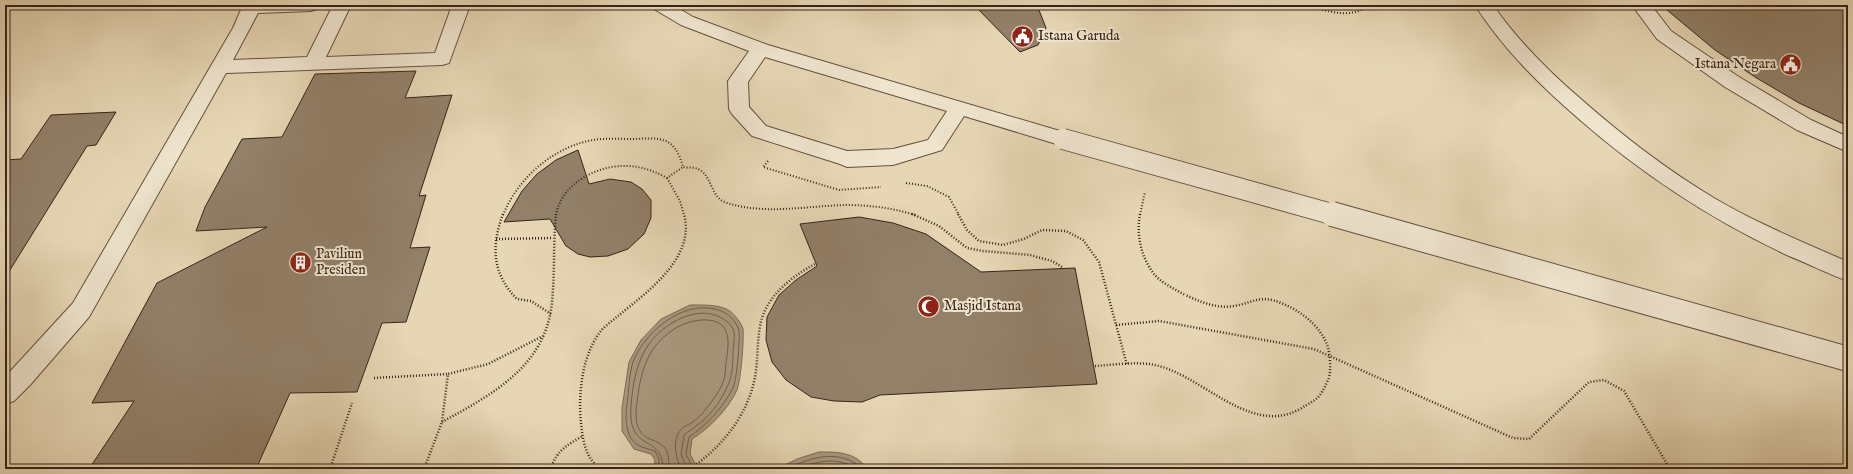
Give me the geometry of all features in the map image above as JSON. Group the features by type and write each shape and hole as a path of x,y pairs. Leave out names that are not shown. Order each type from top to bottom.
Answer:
{"lane":[{"path":"5,393 21,378 80,310 242,28 252,6 311,5"},
{"path":"314,63 342,5"},
{"path":"219,67 442,59 461,5"},
{"path":"660,5 687,21 761,49 1063,140 1848,359"},
{"path":"1484,5 1493,19 1535,68 1603,130 1689,193 1757,231 1848,272"},
{"path":"1641,5 1664,35 1732,82 1804,125 1848,145"},
{"path":"761,49 738,81 739,108 759,131 847,159 893,157 935,145 959,108"}],"path":[{"path":"1305,5 1345,14 1362,12 1370,5"},
{"path":"551,314 531,301 517,299 503,282 497,262 496,239 505,208 532,171 559,153 582,143 596,140 661,139 673,144 680,151 684,167"},
{"path":"442,422 487,398 511,379 538,350 551,314 554,291 553,238 558,207 568,189 585,176 607,168 629,165 650,168 667,178 678,195 685,214 687,230 681,252 670,270 600,333 588,358 581,386 580,415 583,436 590,460 601,469"},
{"path":"667,178 684,167 698,169 706,174 714,194 724,203 765,210 783,211 850,205 884,208 919,216 938,226 968,249 993,254 1035,255 1052,261 1062,267"},
{"path":"898,184 906,183 927,186 949,198 967,230 978,241 1003,245 1024,239 1042,230 1066,230 1083,240 1099,262 1127,365"},
{"path":"839,190 883,187"},
{"path":"1095,366 1150,364 1185,376 1231,404 1262,416 1292,413 1320,397 1331,373 1326,342 1305,315 1280,302 1260,298 1234,306 1208,305 1169,286 1154,274 1139,244 1139,220 1146,189"},
{"path":"496,239 553,238"},
{"path":"689,469 716,448 736,422 751,395 758,362 760,324 772,300 785,284 804,269 815,264"},
{"path":"1116,325 1159,321 1314,349 1513,438 1529,440 1589,382 1604,380 1624,390 1670,469"},
{"path":"374,378 448,374 488,364 544,335"},
{"path":"424,469 442,422 448,374"},
{"path":"330,469 352,403"},
{"path":"551,469 552,462 566,445 583,436"}],"water":[{"path":"690,305 711,306 727,309 740,322 743,329 743,342 741,369 737,390 729,404 718,418 692,439 690,454 698,469 654,469 655,460 651,454 634,449 622,431 622,408 629,362 641,340 661,319"},
{"path":"819,452 834,452 852,456 863,463 868,469 777,469 797,459"}],"building":[{"name":"Istana Garuda","path":"974,5 1037,5 1046,28 1038,45 1020,52"},
{"name":"Istana Negara","path":"1661,5 1848,5 1848,126 1799,103 1755,77 1715,50"},
{"name":"Paviliun Presiden","path":"416,71 405,98 452,95 419,196 426,195 410,248 430,247 406,322 382,323 357,392 290,393 256,469 89,469 134,401 92,403 157,283 267,227 196,231 205,207 242,139 282,137 315,74"},
{"path":"116,112 96,145 87,146 5,278 5,160 21,159 51,115"},
{"path":"578,150 589,184 610,179 631,182 642,189 651,200 651,218 644,234 628,249 608,256 590,257 578,254 566,246 550,219 504,222 522,191 537,174 556,160"},
{"name":"Masjid Istana","path":"859,217 893,223 926,234 981,272 1075,268 1097,384 880,395 862,402 834,401 811,397 786,380 772,362 766,340 767,317 779,295 796,280 817,266 800,224"}],"place":[{"name":"Istana Garuda","path":"1023,36"},
{"name":"Istana Negara","path":"1791,64"},
{"name":"Paviliun Presiden","path":"301,262"},
{"name":"Masjid Istana","path":"928,306"}]}
